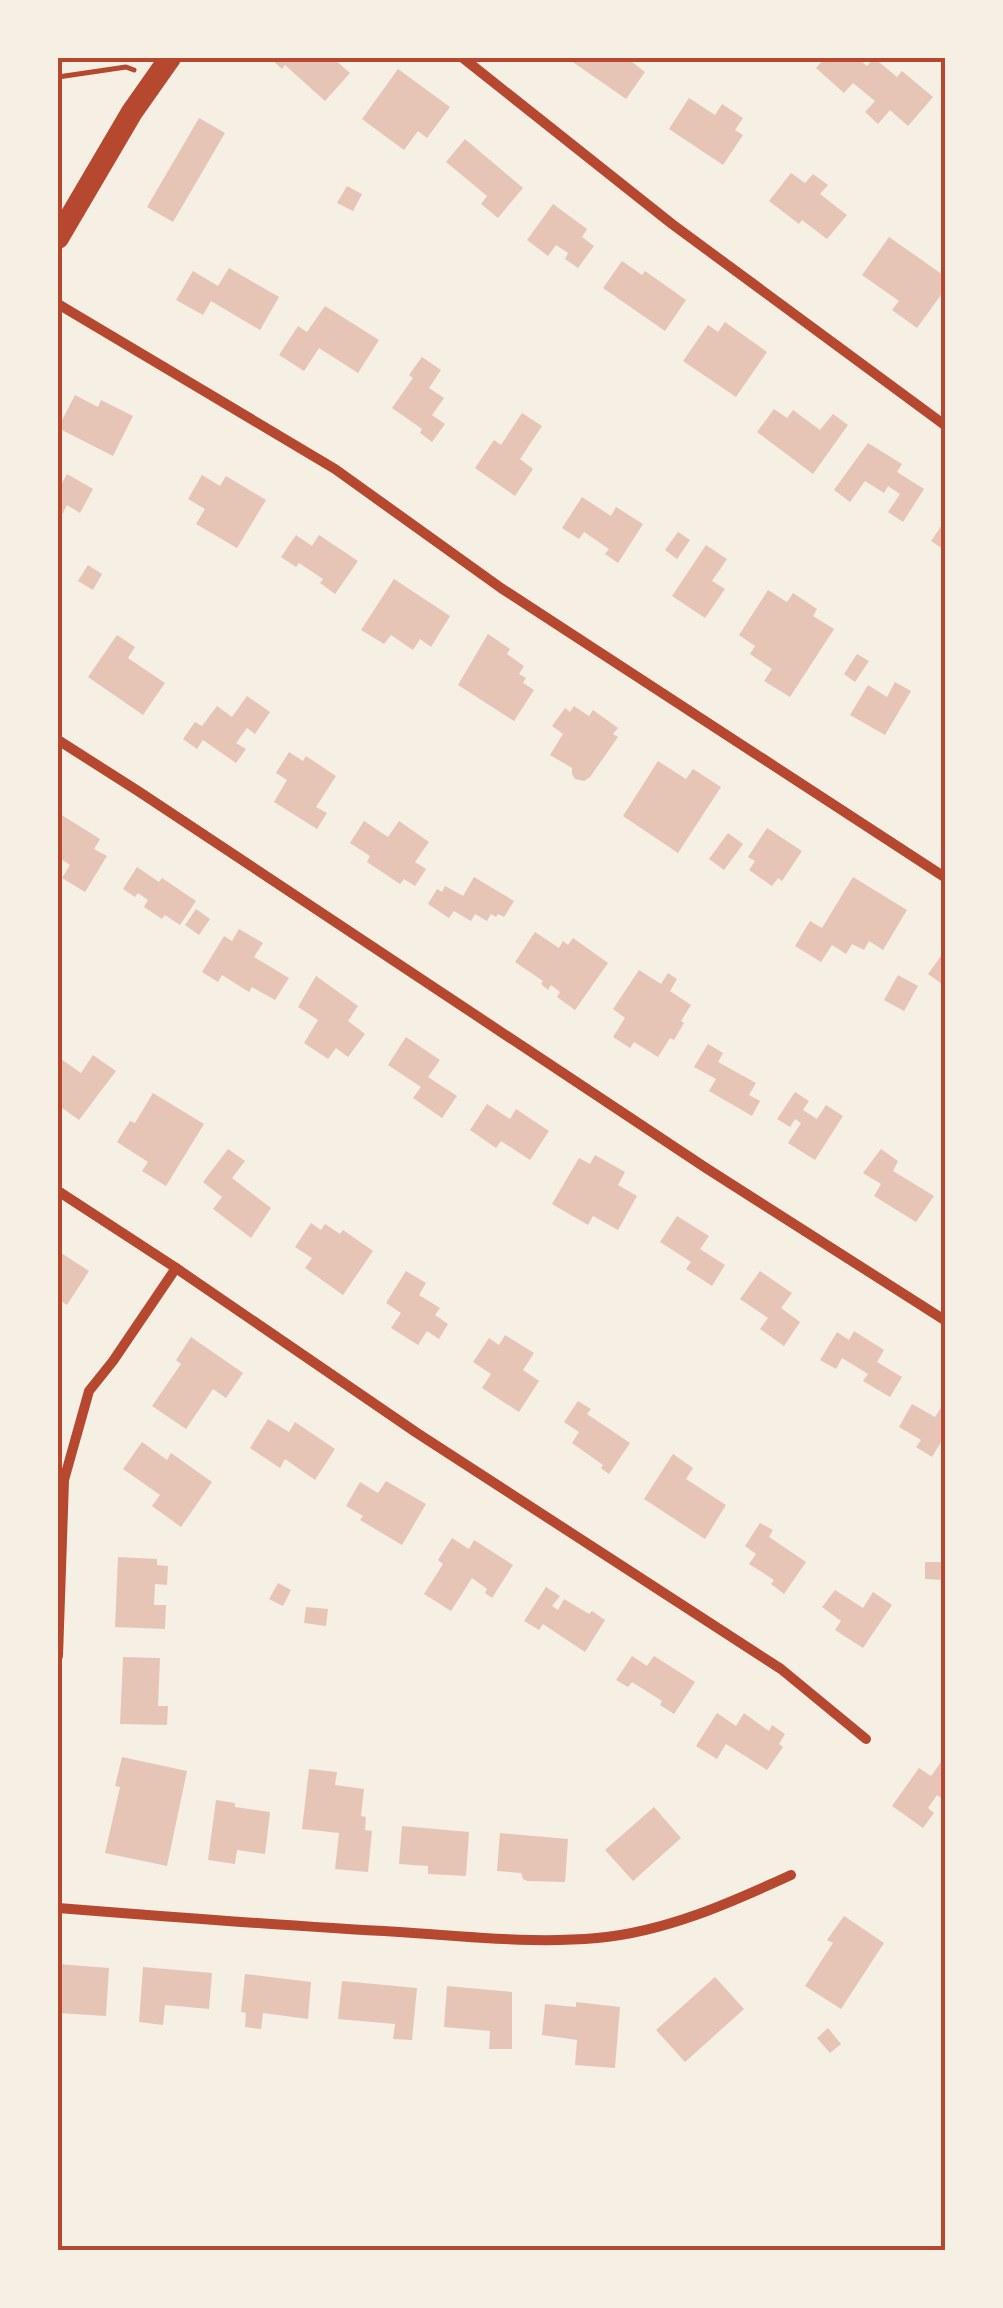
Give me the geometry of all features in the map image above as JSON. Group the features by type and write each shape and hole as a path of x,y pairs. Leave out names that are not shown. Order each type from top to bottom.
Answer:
{"main road":[{"path":"58,238 132,112 170,58"}],"street":[{"path":"463,58 672,224 946,426"},
{"path":"58,304 335,469 500,588 946,878"},
{"path":"58,740 706,1168 946,1321"},
{"path":"58,1192 417,1433 781,1669 866,1740"},
{"path":"58,1656 64,1480 88,1391 176,1268"},
{"path":"58,1908 514,1939 598,1938 646,1929 725,1905 791,1875"}],"path":[{"path":"58,77 126,67 155,78"}],"building":[{"path":"270,58 333,58 350,73 325,101 285,65 282,69"},
{"path":"567,58 627,58 645,72 626,99"},
{"path":"825,58 857,58 867,66 874,58 897,77 902,71 933,97 908,126 890,110 878,124 865,112 875,101 853,83 844,93 816,68"},
{"path":"398,69 450,107 427,138 418,131 404,150 362,119"},
{"path":"689,98 715,115 722,104 743,118 735,130 743,135 723,165 669,129"},
{"path":"199,118 225,133 173,222 147,207"},
{"path":"465,139 523,188 498,218 481,204 487,196 446,162"},
{"path":"791,173 805,183 813,174 828,185 820,194 847,215 827,239 769,201"},
{"path":"347,186 362,194 353,211 337,203"},
{"path":"553,204 587,229 582,237 594,246 578,268 565,259 568,253 556,245 548,256 527,240"},
{"path":"889,237 946,277 946,288 917,328 892,310 899,301 862,275"},
{"path":"622,261 642,275 645,271 686,300 665,331 603,288"},
{"path":"229,268 279,297 260,330 211,301 203,315 176,300 193,271 218,286"},
{"path":"325,306 379,340 358,373 319,348 304,371 279,355 298,326 307,332"},
{"path":"725,322 767,352 736,397 683,361 708,325 718,332"},
{"path":"422,357 441,370 429,388 444,398 432,415 445,424 432,442 420,433 422,429 392,408"},
{"path":"75,395 98,407 101,400 133,416 113,456 58,428"},
{"path":"774,409 787,418 793,410 820,430 833,414 848,425 813,474 757,432"},
{"path":"522,413 542,426 520,459 533,469 515,496 475,468 494,440 501,445"},
{"path":"868,443 902,464 897,472 924,489 903,522 888,512 900,494 888,486 884,493 865,481 850,502 834,490"},
{"path":"67,474 93,489 80,513 67,505 58,522 58,482 61,485"},
{"path":"202,475 220,486 226,476 266,500 237,548 196,524 205,509 188,499"},
{"path":"582,497 611,516 616,507 643,524 618,563 605,554 609,549 584,532 579,539 562,528"},
{"path":"946,519 946,551 931,541"},
{"path":"678,532 690,540 677,559 665,550"},
{"path":"296,535 312,546 319,535 358,561 335,594 320,583 323,579 299,563 296,567 281,557"},
{"path":"706,545 727,559 712,581 725,589 705,618 672,596"},
{"path":"88,565 102,574 93,590 78,581"},
{"path":"394,579 450,616 431,647 420,639 413,650 391,635 384,644 361,630"},
{"path":"768,590 787,602 793,593 817,609 813,616 834,629 790,697 764,681 772,669 750,654 755,646 739,635"},
{"path":"488,634 510,649 507,654 524,666 519,674 526,678 523,683 534,690 514,721 458,685"},
{"path":"117,635 135,647 128,658 165,683 143,715 88,677"},
{"path":"857,654 869,661 855,682 844,674"},
{"path":"895,682 911,691 885,735 850,715 868,685 887,697"},
{"path":"247,696 270,712 255,734 247,728 236,743 246,749 236,763 203,740 197,749 183,739 195,722 202,726 217,706 232,717"},
{"path":"574,706 589,716 593,710 618,728 613,734 618,737 584,781 575,779 572,768 550,755 563,734 552,726 565,708 570,712"},
{"path":"289,752 303,761 306,756 336,776 316,807 327,813 317,829 274,802 287,780 276,773"},
{"path":"658,761 686,779 693,769 721,787 678,853 623,816"},
{"path":"60,814 100,839 94,849 107,856 85,892 62,878 70,865 58,857"},
{"path":"364,821 388,837 399,821 429,842 415,862 426,869 415,886 404,879 400,884 367,862 370,856 350,843"},
{"path":"767,828 802,851 782,881 778,878 772,886 749,870 755,861 748,857"},
{"path":"728,833 743,844 724,870 709,859"},
{"path":"137,867 196,901 180,925 144,907 148,900 138,893 135,897 123,889"},
{"path":"474,877 514,901 504,917 491,914 487,921 475,914 471,921 454,911 449,918 428,904 437,889 442,892 445,886 463,896"},
{"path":"853,877 907,910 883,950 869,941 864,950 852,944 846,954 832,945 821,962 795,946 810,921 822,928"},
{"path":"196,909 210,919 199,935 185,925"},
{"path":"239,929 263,943 254,957 289,978 275,1000 252,987 249,992 222,975 218,982 202,972 224,936 232,941"},
{"path":"535,932 559,948 563,941 568,945 573,938 608,963 575,1010 557,997 560,992 551,985 548,990 541,984 543,981 515,962"},
{"path":"946,949 946,987 928,974"},
{"path":"639,970 661,984 668,973 677,979 670,991 691,1005 674,1040 670,1038 658,1057 634,1042 630,1048 613,1037 625,1018 613,1009"},
{"path":"898,975 918,986 904,1011 884,1000"},
{"path":"316,976 358,1006 348,1021 365,1034 348,1057 336,1048 328,1059 304,1043 318,1020 298,1007"},
{"path":"406,1037 440,1060 428,1077 457,1096 442,1118 413,1098 421,1087 388,1065"},
{"path":"708,1044 723,1053 718,1062 756,1083 749,1095 760,1101 752,1116 709,1091 716,1079 694,1067"},
{"path":"93,1055 116,1071 79,1120 58,1105 58,1057 81,1073"},
{"path":"795,1092 809,1101 803,1110 817,1119 826,1105 843,1116 815,1160 788,1143 801,1123 795,1119 790,1127 777,1119"},
{"path":"153,1093 204,1124 166,1186 142,1171 148,1162 117,1142 130,1121 135,1123"},
{"path":"487,1104 510,1119 516,1109 549,1131 530,1160 501,1141 496,1148 470,1130"},
{"path":"228,1149 245,1161 232,1178 271,1208 251,1238 213,1209 222,1197 203,1182"},
{"path":"881,1149 898,1161 893,1171 934,1196 916,1222 874,1196 881,1184 863,1173"},
{"path":"595,1155 625,1172 618,1185 637,1196 618,1230 593,1216 588,1225 552,1204 579,1158 590,1164"},
{"path":"677,1216 709,1236 700,1249 725,1265 712,1286 686,1269 691,1262 660,1242"},
{"path":"311,1223 321,1230 325,1224 340,1234 343,1230 373,1251 343,1295 305,1268 312,1258 295,1247"},
{"path":"58,1251 89,1271 67,1305 58,1299"},
{"path":"406,1271 426,1283 419,1295 440,1308 435,1315 448,1324 439,1339 427,1331 418,1345 391,1328 401,1313 386,1303"},
{"path":"760,1271 792,1293 781,1308 800,1322 784,1346 760,1329 768,1318 740,1299"},
{"path":"854,1331 884,1350 877,1362 902,1377 890,1397 863,1381 868,1374 842,1358 836,1369 820,1360 837,1332 849,1340"},
{"path":"505,1335 534,1353 523,1370 539,1381 519,1412 482,1388 491,1374 473,1362 489,1338 499,1345"},
{"path":"191,1337 243,1373 226,1398 213,1389 186,1429 152,1406 181,1364 176,1360"},
{"path":"946,1400 946,1445 941,1442 932,1457 916,1447 921,1440 899,1427 912,1404 935,1417"},
{"path":"578,1401 591,1409 587,1414 630,1443 609,1474 601,1468 603,1465 572,1443 579,1432 564,1422"},
{"path":"268,1419 289,1432 295,1422 335,1449 315,1480 285,1459 280,1468 250,1448"},
{"path":"142,1442 167,1460 171,1453 212,1482 181,1527 152,1506 160,1495 123,1469"},
{"path":"673,1454 693,1468 686,1479 726,1505 705,1539 644,1499"},
{"path":"386,1481 426,1504 402,1545 360,1520 363,1516 346,1506 360,1482 378,1493"},
{"path":"760,1523 773,1530 769,1537 806,1562 784,1594 771,1584 774,1580 749,1564 756,1554 745,1546"},
{"path":"452,1538 469,1549 474,1540 513,1565 492,1598 472,1578 451,1611 424,1594 443,1564 438,1560"},
{"path":"118,1557 157,1559 157,1565 168,1566 167,1585 155,1584 154,1605 166,1605 165,1629 115,1627"},
{"path":"925,1562 945,1562 945,1580 925,1579"},
{"path":"278,1583 291,1590 283,1606 269,1599"},
{"path":"546,1587 560,1596 552,1606 558,1610 564,1599 605,1620 585,1652 543,1624 539,1630 524,1621"},
{"path":"835,1590 863,1608 873,1592 892,1605 863,1648 835,1630 841,1621 822,1607"},
{"path":"306,1607 328,1609 326,1626 304,1623"},
{"path":"632,1656 647,1666 654,1656 695,1682 674,1714 660,1705 662,1701 632,1682 628,1687 616,1680"},
{"path":"123,1657 160,1658 158,1706 168,1706 167,1725 120,1724"},
{"path":"717,1713 736,1726 744,1713 769,1731 772,1725 785,1734 779,1744 783,1747 767,1770 726,1744 717,1759 696,1746"},
{"path":"122,1757 187,1771 167,1866 105,1853 120,1787 115,1786"},
{"path":"941,1762 946,1765 946,1793 941,1798 937,1795 928,1808 934,1813 923,1828 892,1806 919,1768 931,1776"},
{"path":"309,1769 337,1772 335,1785 364,1789 361,1816 366,1817 365,1830 372,1831 368,1872 335,1869 339,1833 302,1829"},
{"path":"216,1800 270,1812 265,1854 237,1850 235,1864 208,1860"},
{"path":"654,1807 681,1838 633,1881 605,1850"},
{"path":"402,1826 469,1832 466,1876 428,1874 428,1866 399,1864"},
{"path":"500,1833 568,1839 565,1882 527,1881 521,1873 497,1871"},
{"path":"844,1916 884,1943 841,2009 805,1986 833,1943 827,1940"},
{"path":"58,1964 109,1968 106,2016 58,2013"},
{"path":"143,1967 212,1973 209,2009 165,2005 163,2025 139,2022"},
{"path":"245,1974 311,1982 308,2019 263,2013 261,2029 245,2027 246,2013 241,2012"},
{"path":"715,1977 744,2009 685,2062 656,2030"},
{"path":"342,1981 417,1988 412,2040 393,2039 395,2024 338,2019"},
{"path":"447,1986 512,1992 512,2049 489,2049 490,2031 444,2027"},
{"path":"576,2002 620,2007 615,2068 575,2065 577,2040 542,2035 545,2004 576,2007"},
{"path":"828,2028 841,2044 830,2053 817,2038"}]}
